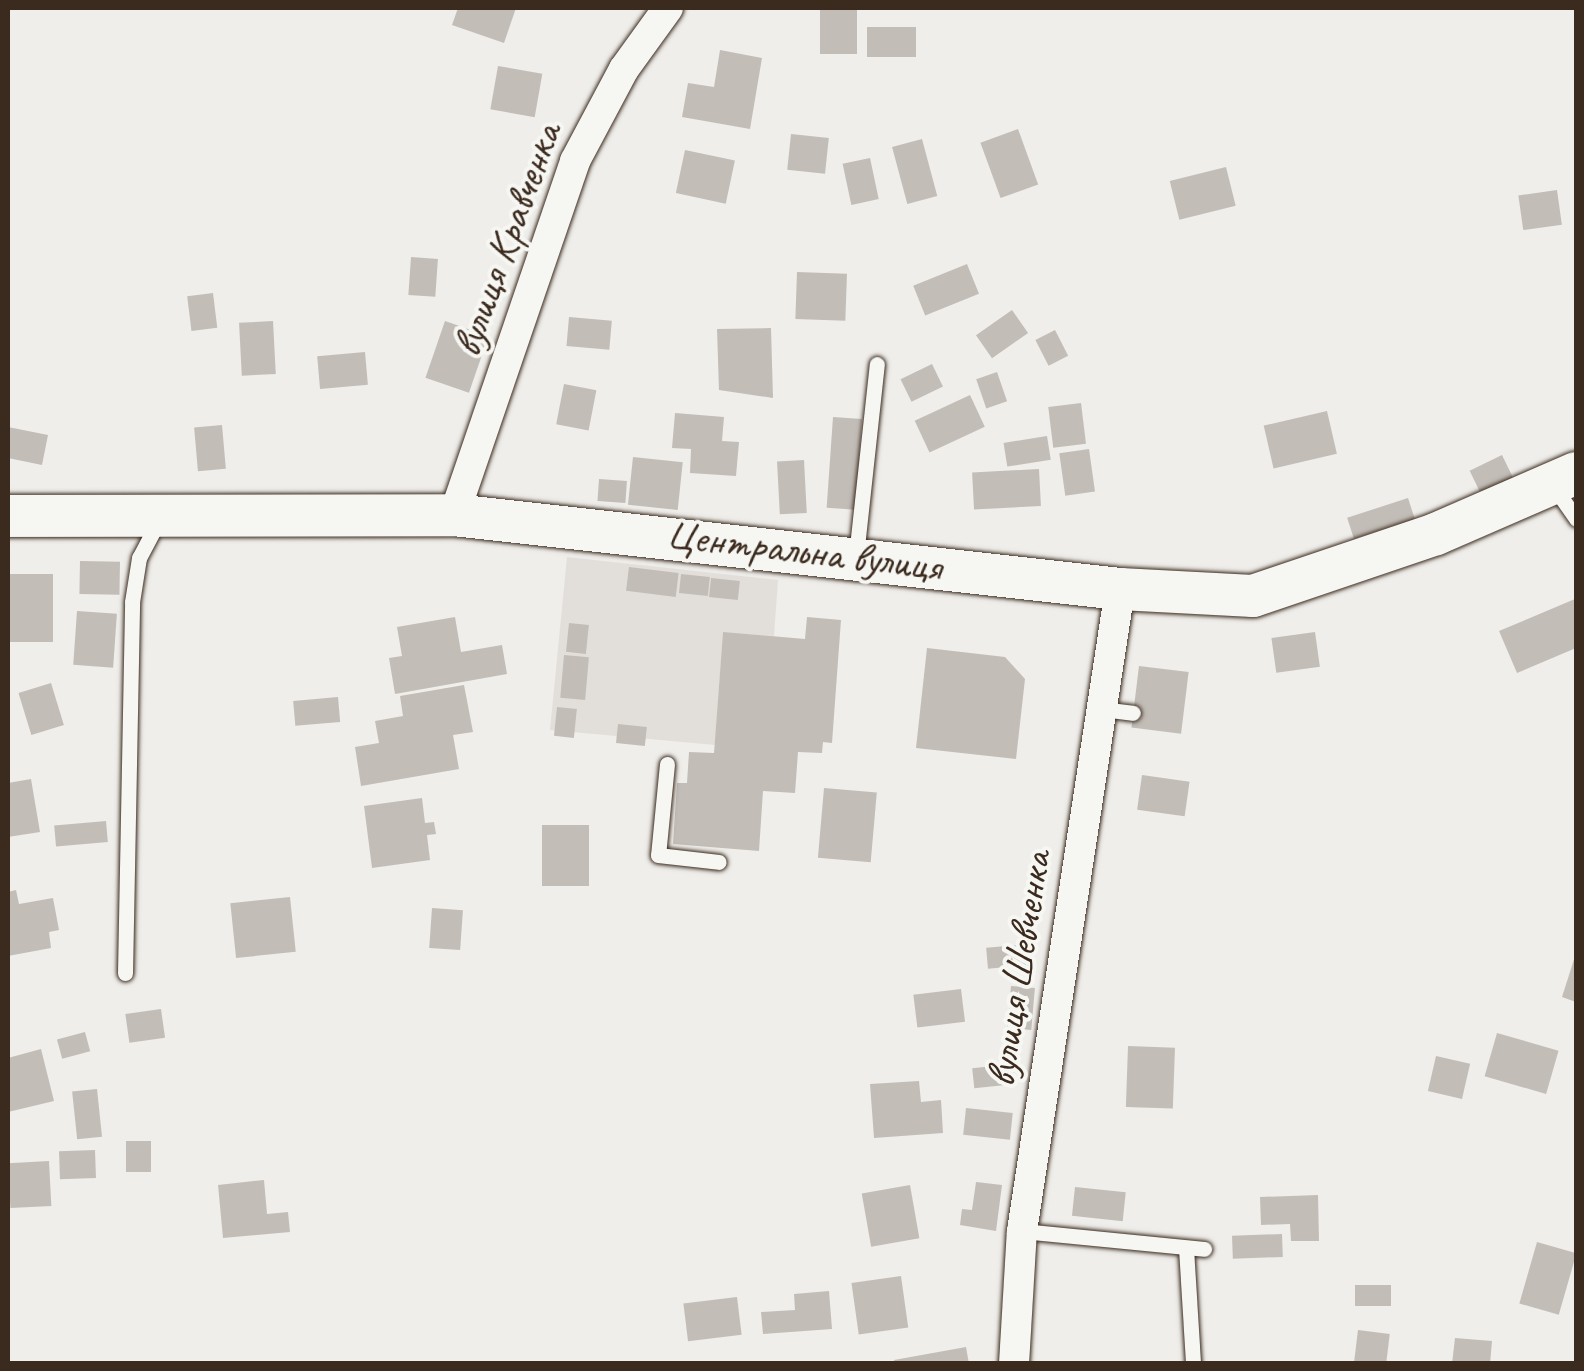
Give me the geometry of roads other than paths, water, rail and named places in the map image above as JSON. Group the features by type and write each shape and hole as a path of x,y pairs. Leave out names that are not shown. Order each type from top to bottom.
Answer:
{"street":[{"name":"вулиця Кравченка","path":"454,515 575,161 624,69 668,8"},
{"name":"Центральна вулиця","path":"8,516 454,515 856,556 1120,589 1253,596 1436,534 1564,479"},
{"name":"вулиця Шевченка","path":"1014,1364 1022,1231 1120,589"}],"lane":[{"path":"856,556 876,364"},
{"path":"1564,479 1576,519"},
{"path":"125,973 132,602 139,558 162,514"},
{"path":"1102,708 1133,713"},
{"path":"667,764 658,855 719,862"},
{"path":"1022,1231 1204,1249"},
{"path":"1186,1248 1193,1364"}]}
